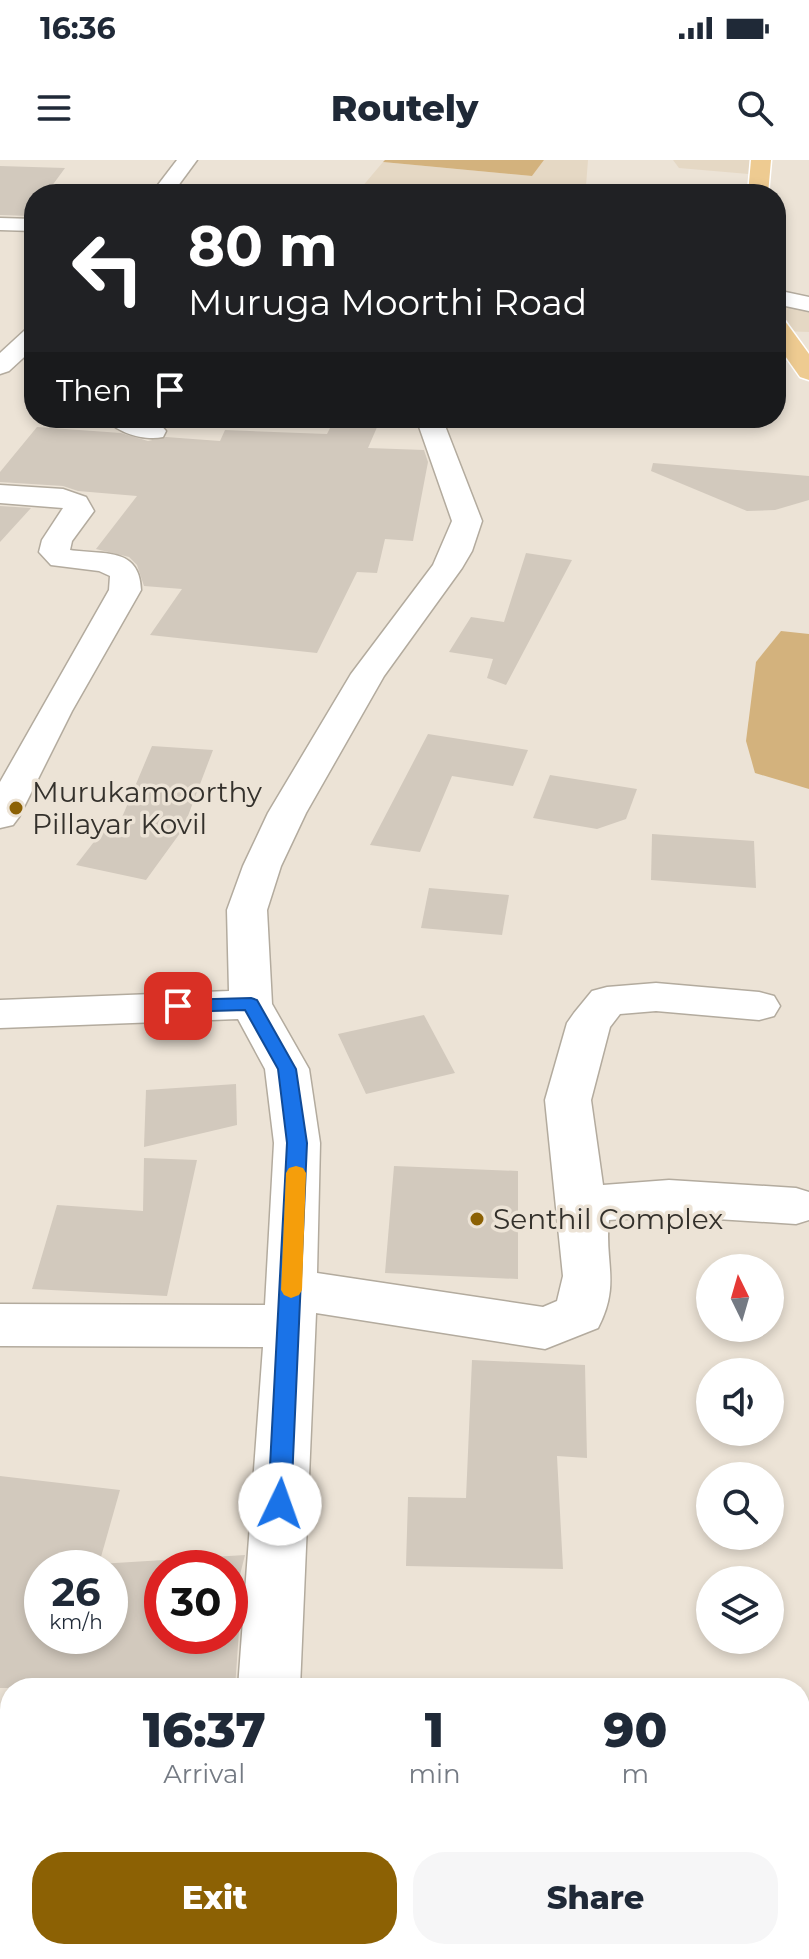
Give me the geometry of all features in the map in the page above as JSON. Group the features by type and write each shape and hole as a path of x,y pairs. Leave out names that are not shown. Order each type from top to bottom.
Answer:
{"main road":[{"path":"759,184 761,160"},
{"path":"786,342 809,372"}],"street":[{"path":"169,184 187,160"},
{"path":"0,224 24,225"},
{"path":"786,299 809,304"},
{"path":"0,369 24,345"},
{"path":"0,369 24,373"},
{"path":"142,428 153,431"},
{"path":"270,1678 291,1308 297,1143 287,1069 251,1004 247,910 262,866 287,813 368,674 447,568 463,537 467,521 433,428"},
{"path":"0,494 63,498 76,503 79,511 57,540 54,552 62,559 106,562 125,572 125,590 55,711 0,817"},
{"path":"0,1325 291,1308 545,1328 580,1314 588,1276 568,1100 589,1023 607,1001 656,997 759,1006"},
{"path":"0,1014 251,1004"},
{"path":"583,1215 597,1203 669,1198 796,1206"}],"shaded area":[{"path":"544,160 588,160 586,184 364,184 383,162 532,176"},
{"path":"544,160 532,176 383,162"},
{"path":"673,160 761,160 760,175 679,168"},
{"path":"786,299 809,304 809,332 786,331"},
{"path":"786,340 800,360 786,362"},
{"path":"781,631 809,634 809,789 755,773 746,741 756,662"}],"building":[{"path":"0,166 65,168 53,184 24,184 24,216 0,215"},
{"path":"36,428 121,433 148,441 166,437 220,441 225,430 327,434 330,428 377,428 368,448 424,450 428,462 413,541 385,539 377,573 357,572 317,653 150,635 182,589 144,586 137,565 129,557 96,549 137,496 78,491 63,486 0,482 0,472"},
{"path":"653,463 809,476 809,500 775,510 747,511 651,471"},
{"path":"0,506 31,508 0,542"},
{"path":"526,553 572,560 506,685 487,678 493,659 449,652 471,617 504,622"},
{"path":"428,734 528,750 513,786 452,776 420,852 370,845"},
{"path":"152,746 213,750 183,829 146,880 76,865 111,820 120,822"},
{"path":"550,775 637,789 626,819 597,829 533,818"},
{"path":"652,834 754,841 756,888 651,880"},
{"path":"429,888 509,895 502,935 421,928"},
{"path":"424,1015 455,1073 366,1094 338,1034"},
{"path":"236,1084 237,1125 144,1147 146,1090"},
{"path":"144,1158 197,1160 167,1296 32,1289 57,1205 143,1211"},
{"path":"394,1166 518,1171 518,1279 385,1273"},
{"path":"472,1360 585,1365 587,1458 557,1456 563,1569 406,1566 408,1497 466,1498"},
{"path":"0,1476 120,1490 103,1550 24,1550 24,1654 128,1654 128,1562 144,1561 144,1654 237,1654 236,1678 0,1678"}],"slow traffic":[{"path":"291,1290 296,1173"}],"place":[{"name":"Murukamoorthy Pillayar Kovil","path":"16,808"},
{"name":"Senthil Complex","path":"477,1219"}],"route":[{"path":"178,1006 251,1004 287,1069 297,1143 280,1504"}]}
